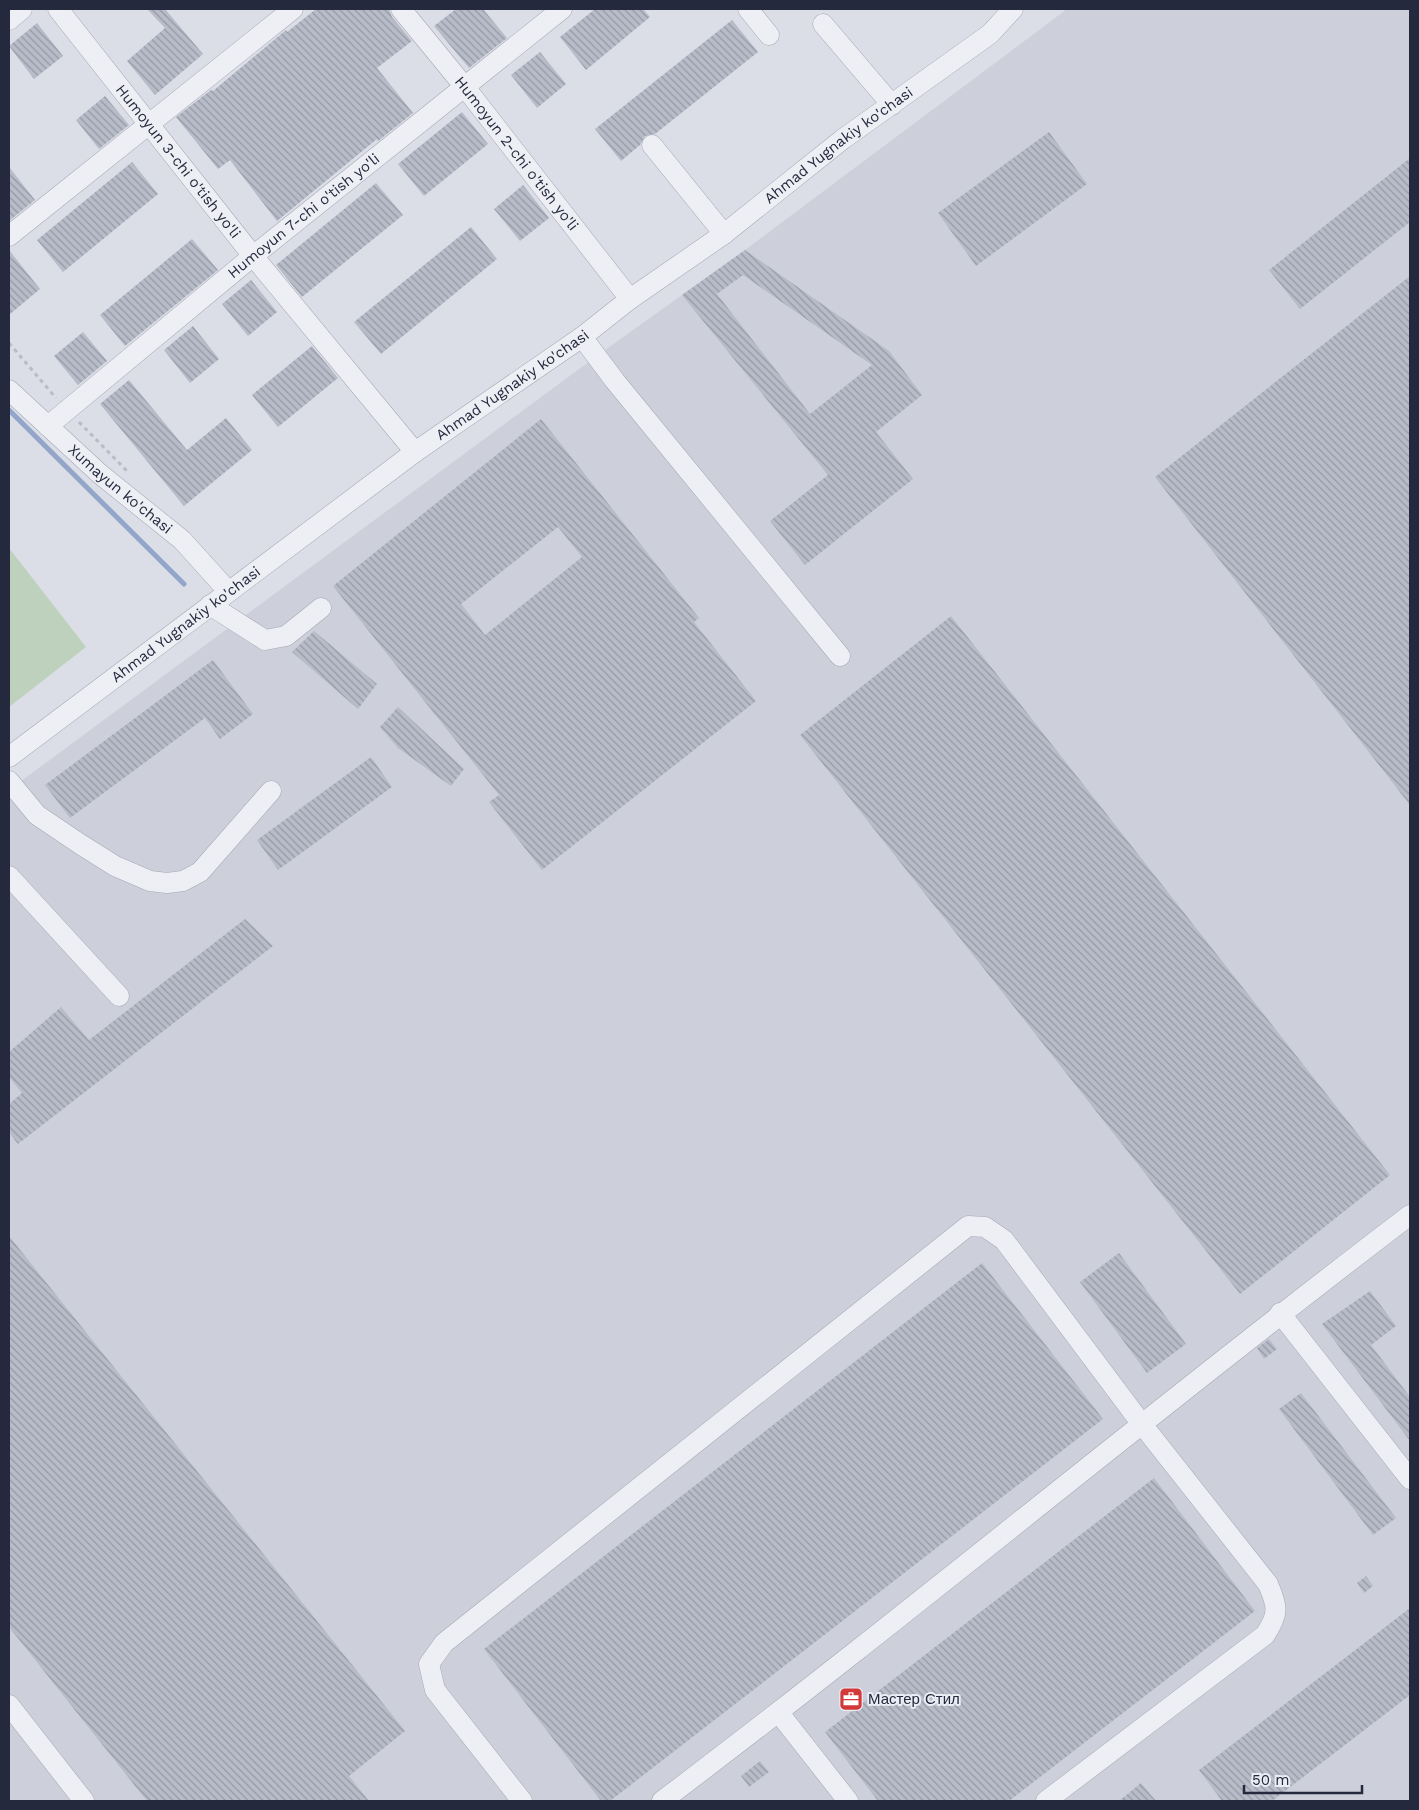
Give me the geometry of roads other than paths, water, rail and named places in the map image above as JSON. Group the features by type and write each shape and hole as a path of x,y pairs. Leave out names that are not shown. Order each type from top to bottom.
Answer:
{"street":[{"path":"9,20 22,9"},
{"name":"Humoyun 3-chi o'tish yo'li","path":"58,9 253,256 414,452"},
{"path":"9,236 293,9"},
{"name":"Humoyun 2-chi o'tish yo'li","path":"401,9 464,86 630,299"},
{"name":"Humoyun 7-chi o'tish yo'li","path":"48,426 253,256 562,9"},
{"path":"748,9 769,35"},
{"name":"Ahmad Yugnakiy ko'chasi","path":"9,757 414,452 582,337 630,299 724,234 843,139 990,34 1013,9"},
{"path":"823,24 892,105"},
{"path":"652,145 724,234"},
{"path":"582,337 615,381 840,656"},
{"name":"Xumayun ko'chasi","path":"9,390 100,474 182,540 228,591"},
{"path":"210,605 265,640 286,636 321,608"},
{"path":"9,781 37,815 80,844 115,866 150,881 168,883 183,881 200,872 271,791"},
{"path":"9,876 119,996"},
{"path":"662,1801 779,1713 1141,1422 1280,1313 1410,1215"},
{"path":"522,1801 435,1690 429,1664 444,1643 968,1226 984,1227 1004,1240 1141,1422 1268,1584 1276,1603 1275,1619 1265,1635 1046,1801"},
{"path":"1280,1313 1410,1479"},
{"path":"9,1706 84,1801"},
{"path":"779,1713 848,1801"}],"waterway":[{"path":"9,410 184,584"}],"place":[{"name":"Мастер Стил","path":"851,1699"}]}
